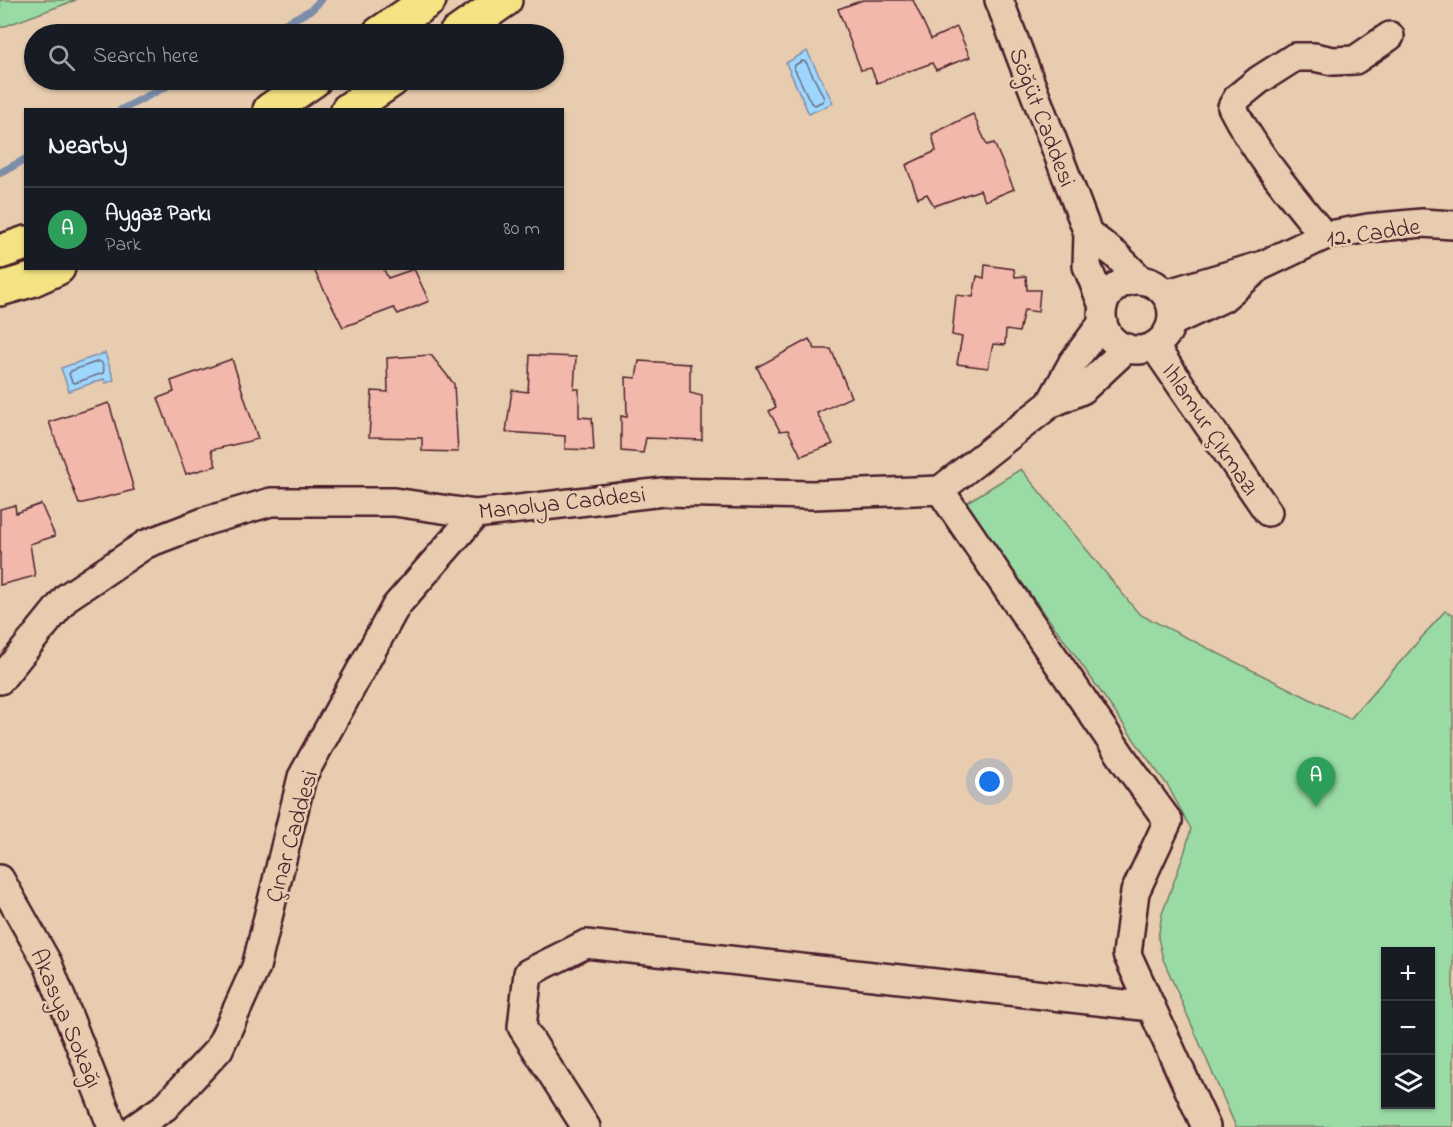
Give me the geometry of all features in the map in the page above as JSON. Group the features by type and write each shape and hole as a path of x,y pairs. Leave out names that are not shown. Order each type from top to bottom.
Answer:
{"main road":[{"path":"394,24 429,0"},
{"path":"470,24 505,0"},
{"path":"273,108 299,90"},
{"path":"351,108 377,90"},
{"path":"0,252 24,244"},
{"path":"0,289 31,280 54,270"}],"street":[{"name":"Söğüt Caddesi","path":"999,0 1088,233"},
{"path":"1324,236 1244,131 1232,107 1238,97 1259,80 1295,57 1314,57 1333,61 1355,60 1390,36"},
{"name":"12. Cadde","path":"1263,265 1324,236 1368,228 1422,223 1453,225"},
{"path":"1088,233 1116,255 1141,280"},
{"path":"1050,404 1103,314 1107,297 1113,289 1131,280 1150,282 1165,294 1170,302 1172,322 1162,340 1145,349 1127,348 1111,339 1106,331 1103,314 1087,266 1088,233"},
{"path":"1165,294 1263,265"},
{"path":"1172,322 1222,298 1263,265"},
{"name":"Ihlamur Çıkmazı","path":"1154,346 1268,512"},
{"path":"1127,348 1082,390 1050,404 940,489 1168,821 1135,892 1127,954 1206,1127"},
{"name":"Manolya Caddesi","path":"0,680 67,597 146,544 206,521 272,502 394,502 476,514 663,492 813,495 940,489"},
{"name":"Çınar Caddesi","path":"136,1127 165,1107 219,1049 256,968 302,777 396,606 476,514"},
{"name":"Akasya Sokağı","path":"0,879 48,964 112,1127"},
{"path":"586,1127 522,1027 528,974 586,944 1151,1007"}],"green space":[{"path":"0,0 76,0 0,28"},
{"path":"1021,469 1139,614 1350,719 1445,611 1453,614 1453,1127 1236,1127 1163,959 1158,938 1162,914 1191,829 1168,786 964,504"}],"water":[{"path":"807,51 833,103 809,114 786,63"},
{"path":"105,353 114,380 106,383 104,379 69,391 61,368"}],"building":[{"path":"863,0 913,0 931,39 957,27 970,57 936,70 932,63 877,83 871,68 861,70 838,9"},
{"path":"973,114 987,145 994,143 1014,189 985,201 980,190 934,206 927,194 918,198 906,165 936,151 932,134"},
{"path":"985,265 1014,269 1015,277 1026,276 1027,290 1040,290 1038,312 1024,310 1019,332 1006,330 1005,345 993,344 988,368 957,364 962,337 952,335 956,295 973,297 977,276 984,278"},
{"path":"314,270 384,270 388,278 414,270 429,301 398,314 394,308 343,327"},
{"path":"809,339 815,349 831,349 851,397 817,413 833,444 801,456 788,430 780,431 769,411 776,407 757,367"},
{"path":"431,355 454,384 458,452 422,451 422,438 369,437 372,391 388,392 387,358"},
{"path":"530,355 576,357 574,389 579,389 579,417 592,418 594,450 565,449 565,436 506,432 512,390 528,392"},
{"path":"232,359 258,439 211,450 216,466 186,474 158,398 174,392 171,381"},
{"path":"639,361 690,364 690,393 702,396 702,440 646,438 643,453 621,451 621,416 627,417 626,377 636,378"},
{"path":"109,403 134,490 79,504 49,422"},
{"path":"41,504 55,536 30,544 35,576 0,585 0,509 15,505 16,513"}],"waterway":[{"path":"284,24 311,10 321,0"},
{"path":"125,108 159,90"},
{"path":"0,173 24,160"}],"place":[{"name":"Aygaz Parkı","path":"1316,807"}]}
